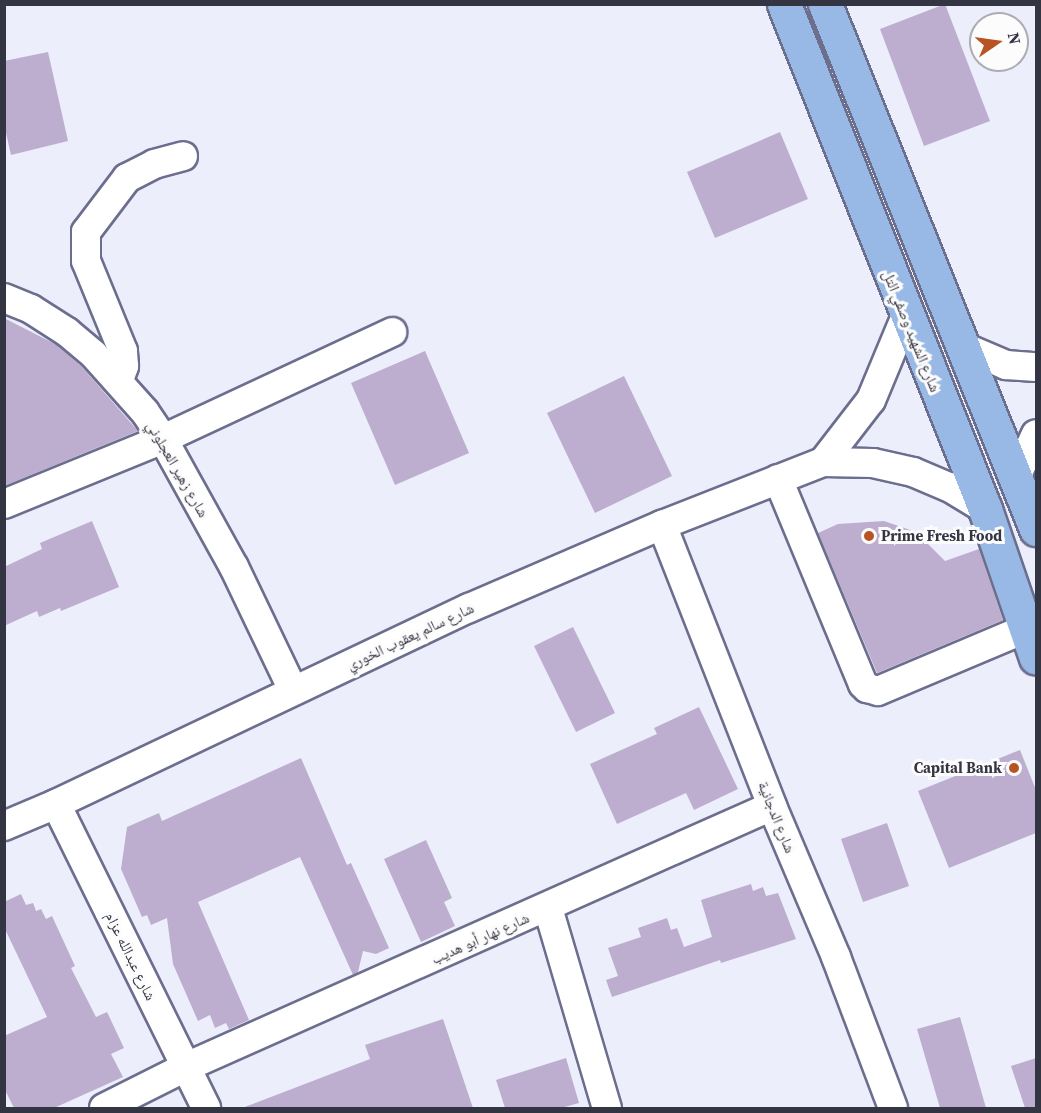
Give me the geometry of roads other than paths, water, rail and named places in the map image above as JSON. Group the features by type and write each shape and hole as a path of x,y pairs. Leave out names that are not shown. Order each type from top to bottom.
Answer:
{"main road":[{"name":"شارع الشهيد وصفي التل","path":"784,4 906,316 985,509 1031,644"},
{"path":"825,4 1036,529"}],"street":[{"path":"119,380 124,366 123,351 86,261 86,232 127,178 154,164 183,156"},
{"name":"شارع زهير العجلوني","path":"4,297 32,309 67,332 119,380 163,439 234,567 293,690"},
{"path":"823,462 871,400 906,316"},
{"path":"4,504 163,439 392,332"},
{"path":"964,347 1006,365 1036,367"},
{"path":"1016,477 1036,434"},
{"name":"شارع سالم يعقوب الخوري","path":"4,826 56,804 469,608 662,525 823,462 873,463 913,472 949,487 985,509"},
{"path":"778,479 863,684 867,688 878,691 1031,644"},
{"name":"شارع الدجانية","path":"662,525 772,806 836,957 893,1108"},
{"name":"شارع عبدالله عزام","path":"56,804 206,1108"},
{"name":"شارع نهار أبو هديب","path":"104,1108 186,1067 548,908 772,806"},
{"path":"548,908 607,1108"}],"place":[{"name":"Prime Fresh Food","path":"869,536"},
{"name":"Capital Bank","path":"1014,768"}]}
